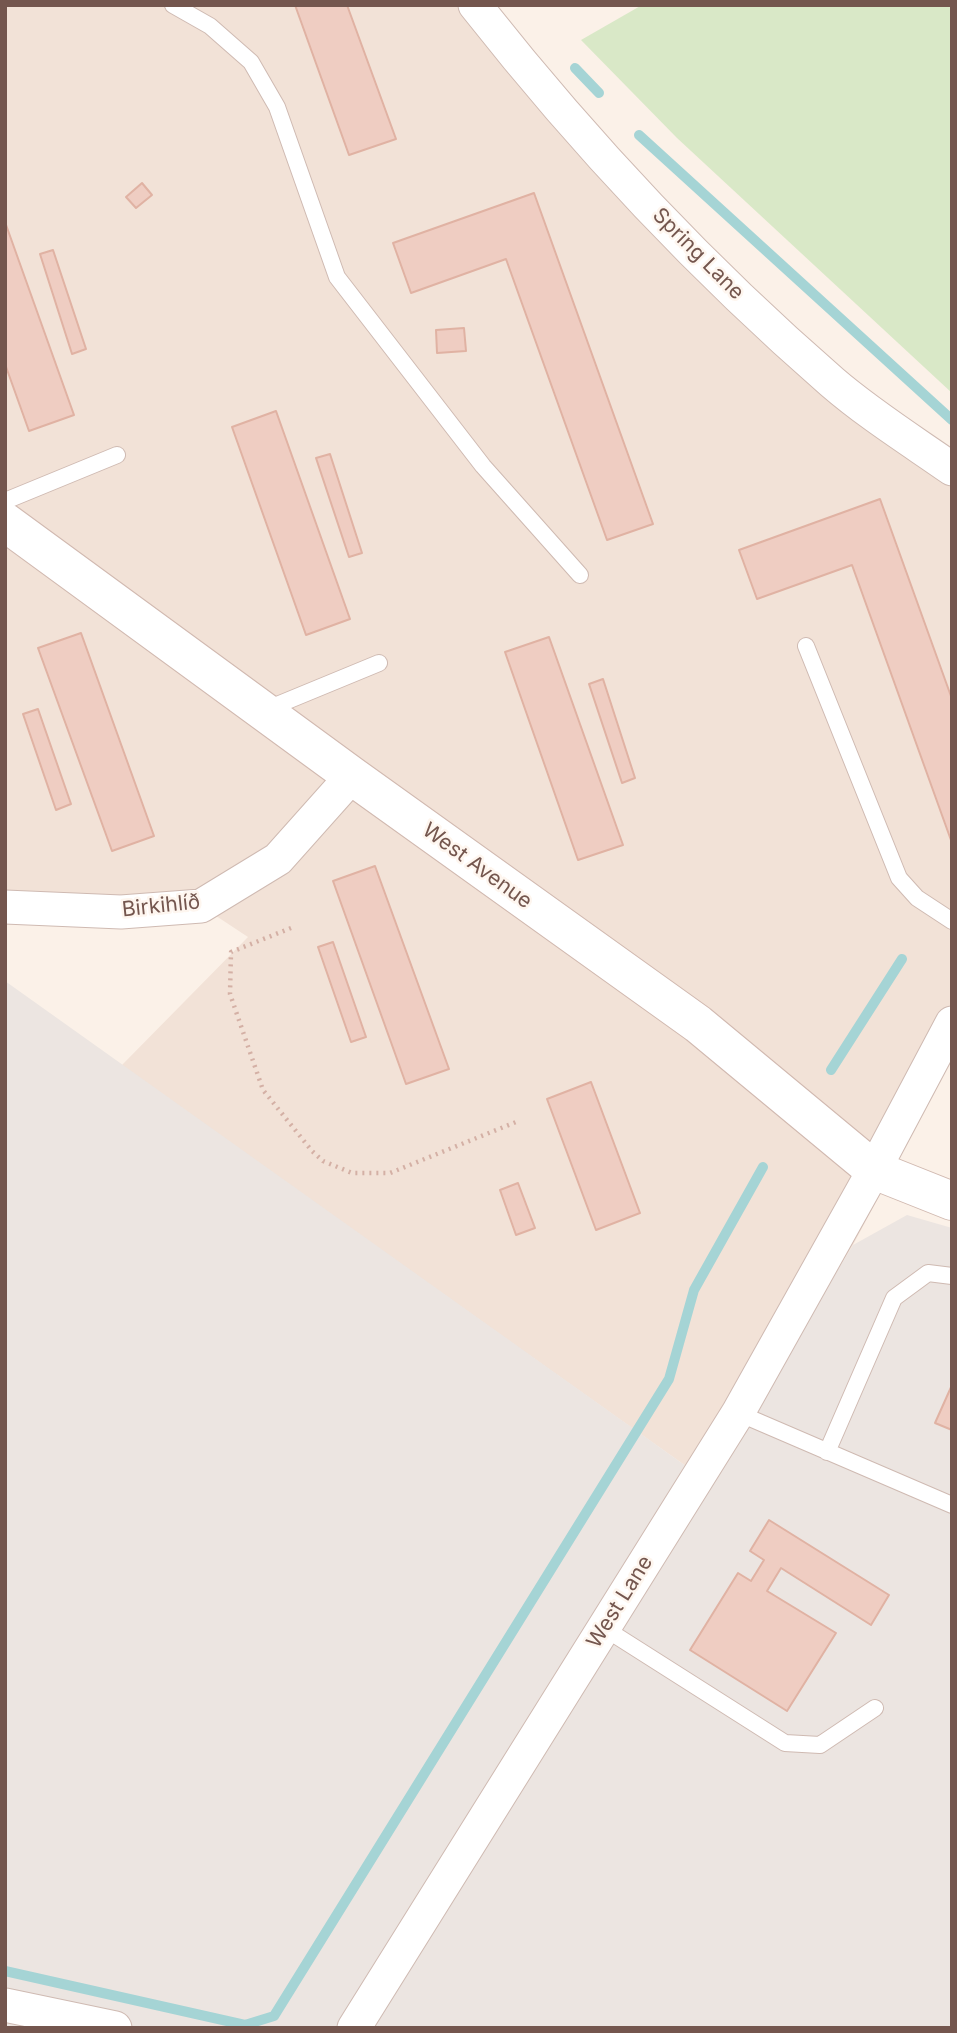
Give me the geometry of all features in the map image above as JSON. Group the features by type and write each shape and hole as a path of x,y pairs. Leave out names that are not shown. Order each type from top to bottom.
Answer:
{"street":[{"name":"Spring Lane","path":"475,5 550,99 683,241 749,306 833,383 952,470"},
{"name":"West Avenue","path":"5,522 352,776 698,1024 874,1170 952,1200"},
{"name":"Birkihlíð","path":"5,907 121,912 201,906 278,859 352,776"},
{"path":"874,1170 952,1023"},
{"name":"West Lane","path":"354,2028 737,1413 874,1170"},
{"path":"5,2005 116,2028"}],"lane":[{"path":"173,5 210,26 251,62 277,107 337,277 483,467 580,575"},
{"path":"5,500 117,455"},
{"path":"806,646 899,878 918,898 952,921"},
{"path":"265,710 379,663"},
{"path":"827,1452 894,1298 928,1273 952,1276"},
{"path":"737,1413 952,1505"},
{"path":"604,1628 785,1743 820,1745 875,1708"}],"path":[{"path":"291,928 231,952 230,994 263,1090 323,1161 352,1173 390,1173 516,1122"}],"shaded area":[{"path":"5,5 475,5 615,168 952,469 952,1047 922,1116 853,1245 707,1481 121,1066 248,937 201,906 5,907"},
{"path":"5,981 707,1481 853,1245 907,1215 952,1228 952,2028 5,2028"}],"green space":[{"path":"642,5 952,5 952,393 677,138 581,40"}],"building":[{"path":"295,5 347,5 396,139 349,155"},
{"path":"142,183 152,195 136,208 126,197"},
{"path":"534,193 653,524 607,540 506,259 411,293 393,243"},
{"path":"5,222 74,415 29,431 5,364"},
{"path":"53,250 86,349 72,354 40,254"},
{"path":"464,328 466,351 437,353 436,330"},
{"path":"276,411 350,619 306,635 232,427"},
{"path":"330,454 362,553 349,557 316,458"},
{"path":"880,499 952,699 952,843 852,565 757,599 739,550"},
{"path":"81,633 154,836 112,851 38,648"},
{"path":"549,637 623,845 578,860 505,652"},
{"path":"603,679 635,778 622,783 589,684"},
{"path":"38,709 71,804 56,810 23,714"},
{"path":"375,866 449,1069 406,1084 333,881"},
{"path":"333,942 366,1037 351,1042 318,947"},
{"path":"591,1082 640,1213 596,1230 547,1099"},
{"path":"518,1183 535,1228 516,1235 500,1190"},
{"path":"952,1385 952,1430 935,1423"},
{"path":"769,1520 889,1595 871,1625 781,1568 767,1591 836,1633 787,1711 690,1650 738,1573 751,1581 764,1560 750,1551"}],"waterway":[{"path":"575,68 599,93"},
{"path":"639,135 952,420"},
{"path":"831,1070 902,959"},
{"path":"5,1971 245,2025 274,2016 669,1379 694,1290 763,1167"}]}
